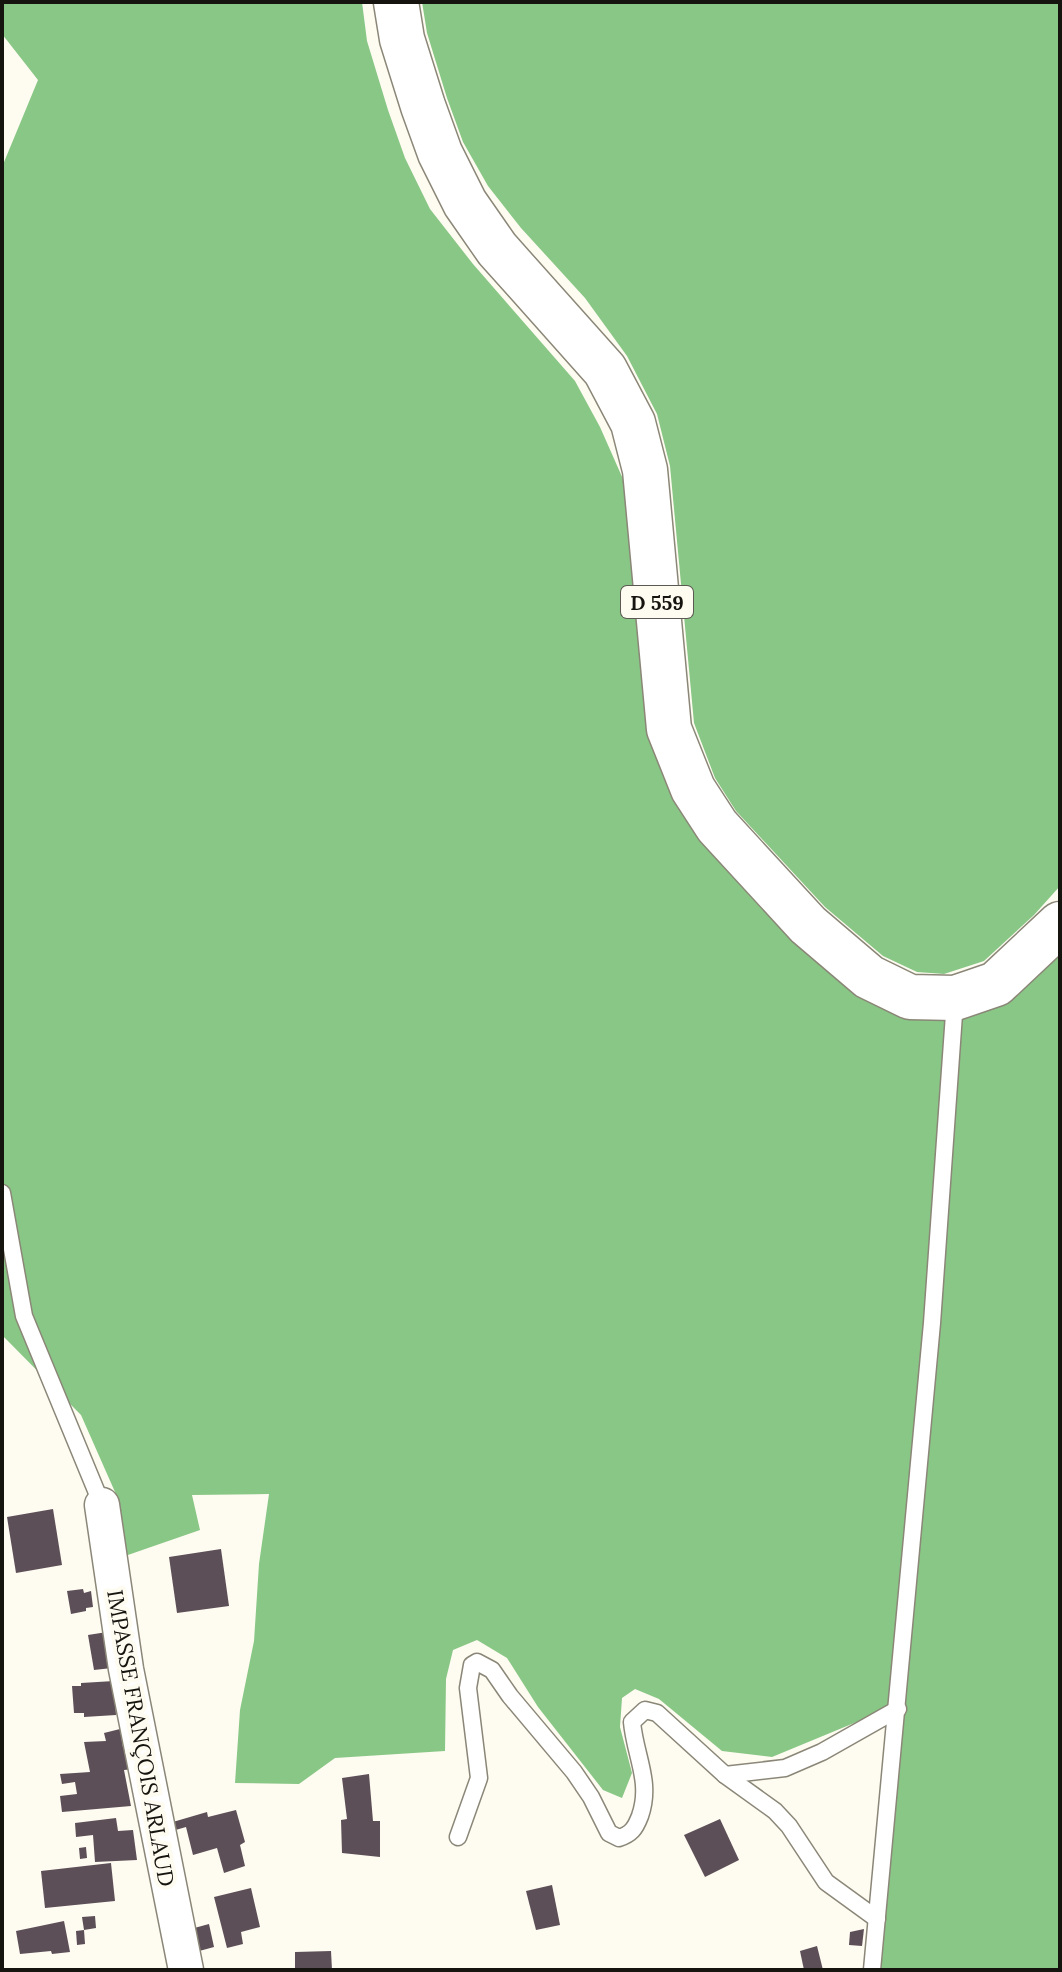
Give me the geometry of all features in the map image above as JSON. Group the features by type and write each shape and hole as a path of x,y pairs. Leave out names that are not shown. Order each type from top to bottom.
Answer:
{"main road":[{"name":"D 559","path":"396,2 402,39 423,106 440,153 465,203 497,249 605,370 633,423 645,470 669,729 693,789 717,826 808,925 869,977 910,997 955,998 996,984 1060,924"}],"street":[{"name":"IMPASSE FRANÇOIS ARLAUD","path":"102,1505 126,1669 186,1970"}],"lane":[{"path":"872,1970 932,1323 955,998"},
{"path":"2,1193 24,1316"},
{"path":"2,1262 102,1505"},
{"path":"458,1837 479,1778 468,1688 472,1665 477,1662 492,1670 574,1772 609,1833 619,1838 630,1835 645,1800 645,1777 632,1722 645,1710 657,1713 725,1775 775,1811 789,1826 826,1882 877,1919"},
{"path":"725,1775 785,1768 822,1752 898,1709"}],"green space":[{"path":"2,2 362,2 367,41 388,110 405,158 430,209 473,264 575,381 623,479 651,733 906,1015 1060,951 1060,1970 881,1970 905,1702 772,1757 722,1751 659,1699 635,1689 622,1698 620,1727 632,1773 622,1798 603,1790 538,1707 507,1658 477,1640 453,1650 446,1679 445,1751 335,1758 299,1784 235,1783 240,1710 254,1641 259,1564 269,1494 192,1495 200,1530 125,1556 119,1501 81,1415 2,1335 2,167 38,80 2,34"},
{"path":"422,2 1060,2 1060,886 984,961 944,974 917,972 883,956 825,907 736,811 715,778 694,723 670,466 657,414 627,356 585,298 521,228 488,186 463,142 447,98 427,33"}],"building":[{"path":"53,1509 62,1565 16,1573 7,1517"},
{"path":"221,1549 229,1606 177,1613 169,1557"},
{"path":"83,1589 84,1593 91,1591 93,1607 71,1614 67,1591"},
{"path":"107,1632 112,1668 94,1670 88,1635"},
{"path":"114,1681 116,1715 84,1717 84,1713 74,1713 72,1686"},
{"path":"120,1729 123,1747 129,1746 134,1769 124,1770 131,1806 62,1812 60,1796 77,1794 75,1782 62,1784 60,1774 90,1772 84,1742 106,1741 104,1733"},
{"path":"369,1774 373,1821 380,1821 380,1857 342,1853 341,1820 347,1819 342,1778"},
{"path":"236,1810 245,1842 240,1845 245,1866 224,1873 217,1848 193,1855 186,1827 172,1831 166,1824 207,1812 208,1817"},
{"path":"116,1818 118,1831 133,1830 137,1860 95,1862 93,1835 76,1837 75,1823"},
{"path":"720,1819 739,1860 705,1877 684,1835"},
{"path":"86,1847 87,1858 80,1859 79,1848"},
{"path":"111,1863 115,1901 45,1908 41,1871"},
{"path":"552,1885 560,1925 536,1930 526,1891"},
{"path":"251,1888 260,1927 241,1932 243,1944 227,1948 214,1897"},
{"path":"95,1916 96,1928 84,1930 82,1917"},
{"path":"64,1921 70,1952 20,1954 16,1931"},
{"path":"209,1924 214,1947 192,1953 187,1930"},
{"path":"864,1929 862,1946 849,1945 850,1932"},
{"path":"84,1930 85,1944 77,1945 76,1931"},
{"path":"817,1946 823,1970 804,1970 800,1951"},
{"path":"331,1951 332,1970 295,1970 295,1952"}]}
